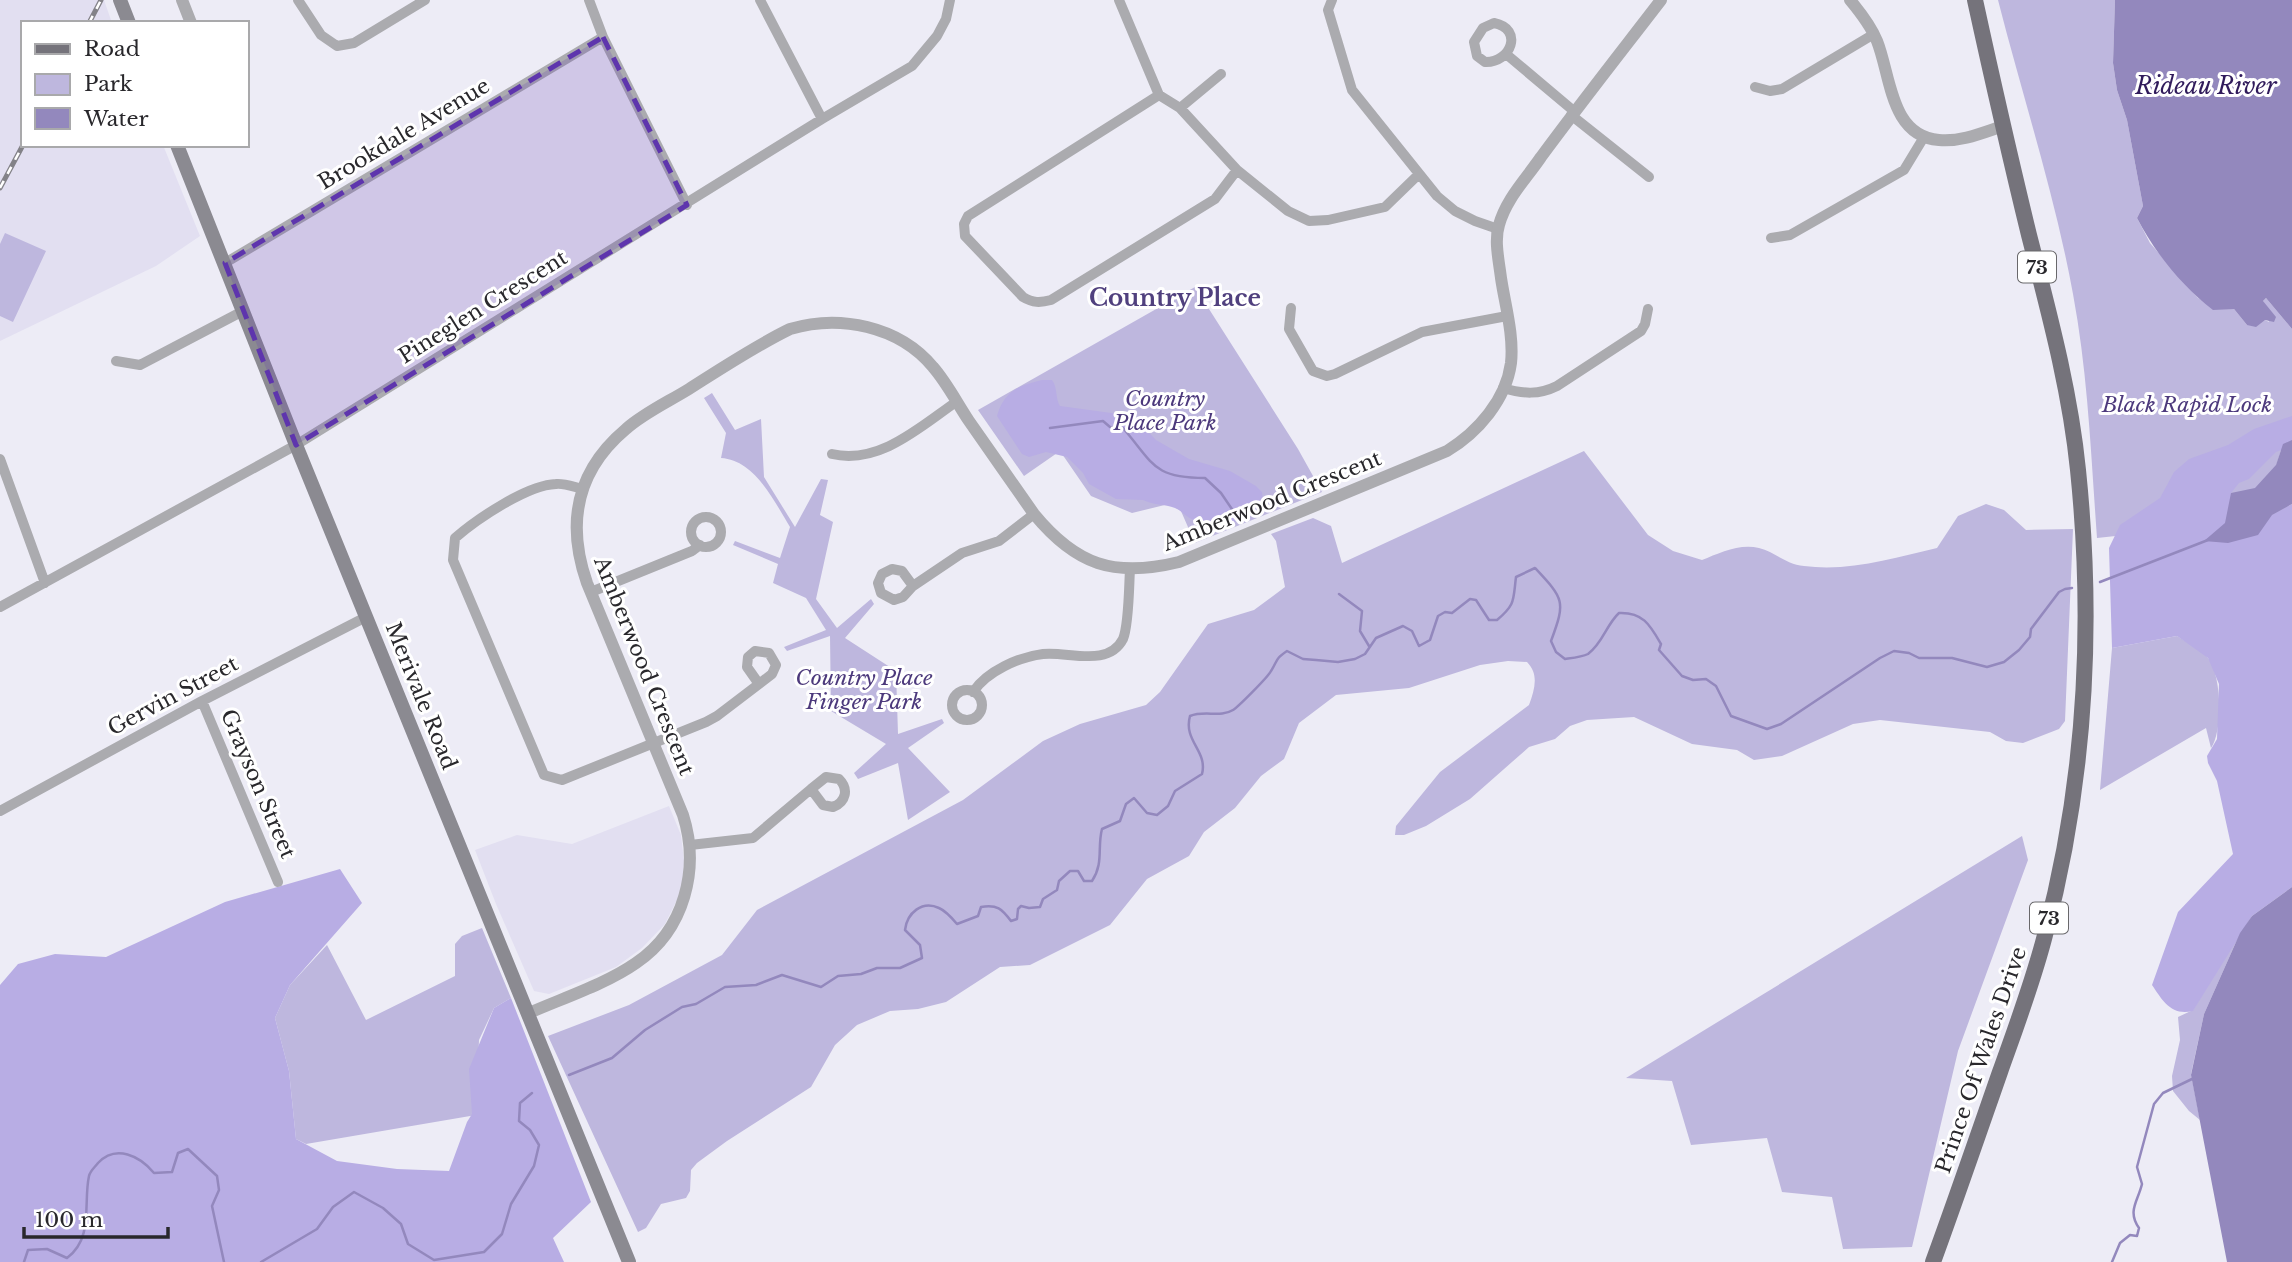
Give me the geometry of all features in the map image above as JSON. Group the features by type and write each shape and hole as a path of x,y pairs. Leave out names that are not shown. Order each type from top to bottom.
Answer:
{"main road":[{"path":"120,0 128,21"},
{"name":"Prince Of Wales Drive","path":"1934,1262 2042,945 2069,825 2081,737 2084,672 2078,469 2060,360 1975,0"},
{"name":"Merivale Road","path":"178,147 296,445 629,1262"}],"street":[{"path":"182,0 190,21"},
{"path":"298,0 321,35 337,46 354,43 425,0"},
{"path":"589,0 603,37 687,205"},
{"path":"760,0 822,119"},
{"name":"Pineglen Crescent","path":"0,607 296,445 912,66 937,36 946,19 950,0"},
{"path":"1119,0 1159,95 1180,108 1237,170 1288,211 1309,221 1328,220 1385,207 1418,175"},
{"path":"1332,0 1328,10 1352,90 1437,197 1455,211 1498,229"},
{"name":"Amberwood Crescent","path":"529,1013 624,971 639,961 670,929 681,909 687,889 690,845 683,815 591,592 576,547 578,502 583,489 596,461 626,428 775,336 812,322 855,324 898,339 932,366 1049,533 1085,559 1105,566 1150,569 1179,562 1447,451 1466,440 1482,423 1503,388 1511,364 1511,341 1497,250 1498,229 1505,207 1661,0"},
{"path":"1850,0 1874,34 1895,105 1907,124 1924,137 1938,140 1961,139 2003,127"},
{"path":"1755,87 1770,91 1782,89 1874,34"},
{"name":"Brookdale Avenue","path":"225,263 603,37"},
{"path":"1506,54 1649,177"},
{"path":"1180,108 1221,74"},
{"path":"1159,95 968,216 964,224 965,236 1023,297 1030,301 1052,300 1215,198 1237,170"},
{"path":"1771,238 1790,235 1904,170 1924,137"},
{"path":"1291,308 1289,329 1313,371 1327,376 1422,332 1507,316"},
{"path":"1503,388 1520,393 1543,393 1558,386 1641,331 1648,309"},
{"path":"117,361 140,365 243,311"},
{"path":"832,454 856,457 896,444 956,402"},
{"path":"0,459 45,583"},
{"path":"583,489 557,484 530,489 455,538 453,559 544,775 562,780 717,716 759,684"},
{"path":"913,586 962,553 999,541 1034,514"},
{"path":"591,592 692,551 700,545"},
{"path":"973,692 1009,663 1023,658 1045,654 1097,656 1116,648 1125,631 1130,569"},
{"name":"Gervin Street","path":"0,811 202,701 366,617"},
{"name":"Grayson Street","path":"202,701 278,882"},
{"path":"690,845 754,838 811,789"}],"highlighted area":[{"path":"603,37 687,205 296,445 225,263"}],"shaded area":[{"path":"0,0 104,0 111,21 21,21 21,147 164,147 200,236 156,266 0,341"},
{"path":"1042,380 1052,380 1060,406 1133,416 1156,440 1189,459 1230,471 1256,486 1262,492 1263,501 1257,509 1241,520 1204,522 1191,519 1171,507 1143,500 1116,499 1089,484 1083,473 1067,457 1046,452 1029,457 1022,454 997,416 1004,401 1013,391"},
{"path":"2292,416 2292,446 2276,452 2231,493 2272,515 2292,504 2292,887 2252,916 2193,1011 2179,1011 2168,1006 2152,985 2178,912 2233,854 2217,781 2207,756 2217,739 2219,684 2208,658 2177,636 2112,648 2109,548 2120,525 2160,498 2174,472 2189,459 2228,445 2254,429"},
{"path":"669,806 681,835 684,861 682,890 665,924 642,948 616,967 549,994 534,991 475,850 517,835 572,844"},
{"path":"340,869 362,903 290,985 275,1018 289,1071 296,1139 337,1161 397,1169 449,1171 472,1114 469,1069 494,1008 511,998 591,1202 553,1238 564,1262 0,1262 0,985 18,964 55,954 106,957 225,902"}],"green space":[{"name":"Black Rapid Lock","path":"1998,0 2115,0 2113,63 2143,206 2137,218 2150,243 2198,298 2218,309 2234,309 2247,325 2265,320 2269,322 2263,301 2266,298 2292,329 2292,440 2283,444 2271,482 2289,506 2258,535 2199,527 2097,538 2086,385 2073,294 2048,183"},
{"path":"5,233 46,251 13,322 0,316 0,244"},
{"name":"Country Place Park","path":"1195,287 1298,449 1322,492 1195,543 1177,502 1132,513 1091,496 1060,451 1024,476 978,410"},
{"name":"Country Place Finger Park","path":"712,393 735,430 761,419 764,477 795,527 821,479 828,480 820,515 833,522 816,599 837,628 871,599 874,604 845,638 896,671 898,734 942,719 944,723 908,748 950,792 908,820 898,763 858,779 854,773 886,744 831,711 830,636 787,651 784,647 826,630 806,598 773,583 778,564 733,545 735,541 780,558 790,527 754,474 733,460 721,458 726,433 704,398"},
{"path":"1584,451 1648,535 1673,551 1702,560 1730,550 1752,547 1804,566 1838,567 1871,563 1937,548 1958,516 1986,504 2004,510 2026,530 2073,529 2065,721 2059,729 2023,743 2006,741 1990,732 1880,720 1853,724 1782,756 1754,760 1737,750 1692,744 1634,717 1587,720 1570,726 1555,739 1529,747 1470,799 1426,826 1404,835 1395,835 1396,826 1440,772 1529,705 1534,688 1531,667 1527,662 1508,661 1480,665 1409,688 1336,695 1299,723 1284,759 1261,776 1235,808 1204,832 1189,856 1147,879 1110,925 1030,965 1000,967 946,1002 918,1009 890,1011 857,1025 835,1045 811,1087 697,1163 691,1170 690,1191 686,1198 661,1204 646,1228 638,1232 548,1036 629,1005 722,955 757,910 963,800 1043,741 1080,724 1146,705 1160,692 1208,624 1254,610 1285,587 1276,541 1271,534 1313,518 1331,526 1342,563"},
{"path":"2177,636 2205,655 2213,666 2218,690 2219,717 2211,748 2206,728 2100,790 2112,648"},
{"path":"2022,836 2028,860 1958,1051 1912,1247 1843,1249 1832,1197 1782,1192 1767,1138 1691,1145 1672,1081 1626,1078"},
{"path":"482,928 511,998 494,1008 479,1040 476,1115 306,1144 296,1139 289,1071 275,1018 290,985 327,945 366,1020 455,976 455,944 462,936"},
{"path":"2240,933 2204,1014 2191,1074 2200,1120 2173,1091 2172,1076 2180,1040 2178,1017 2193,1010"}],"water":[{"name":"Rideau River","path":"2115,0 2292,0 2292,329 2266,298 2263,301 2276,317 2274,322 2265,320 2256,327 2247,325 2234,309 2213,310 2170,268 2137,218 2143,206 2113,63"},
{"path":"2292,440 2292,504 2272,515 2258,535 2228,543 2204,541 2225,523 2231,493 2255,488 2276,465 2283,444"},
{"path":"2292,887 2292,1262 2227,1262 2191,1075 2204,1014 2240,933 2252,916"}],"waterway":[{"path":"1050,428 1103,421 1110,427 1123,428 1149,460 1164,472 1205,478 1221,493 1238,518"},
{"path":"2100,582 2208,540"},
{"path":"569,1075 612,1058 645,1030 682,1007 696,1004 725,987 756,985 782,975 821,987 838,976 861,974 877,968 900,968 922,958 920,945 905,930 912,913 921,907 939,908 957,924 978,916 981,907 991,906 1002,911 1011,921 1017,919 1021,906 1040,907 1043,899 1057,890 1059,881 1070,871 1078,871 1084,881 1092,881 1098,868 1102,829 1120,821 1126,804 1134,798 1147,813 1157,815 1168,806 1175,791 1202,774 1202,759 1190,732 1190,716 1233,710 1265,679 1287,651 1303,659 1338,662 1355,659 1365,654 1376,638 1403,626 1412,631 1419,646 1430,640 1438,616 1445,612 1452,613 1470,599 1476,600 1489,620 1497,620 1508,610 1512,601 1516,577 1535,568 1560,601 1559,617 1551,641 1556,652 1565,659 1588,654 1619,613 1640,617 1661,644 1659,650 1682,676 1693,680 1706,679 1716,686 1731,716 1767,729 1781,724 1894,651 1909,653 1919,658 1952,658 1987,667 2004,662 2030,637 2031,629 2059,592 2072,588"},
{"path":"1339,594 1362,611 1360,631 1369,646"},
{"path":"2112,1262 2120,1243 2130,1235 2137,1236 2139,1228 2134,1216 2134,1206 2142,1184 2137,1167 2154,1104 2163,1093 2192,1079"},
{"path":"261,1262 317,1229 333,1207 354,1192 383,1208 401,1224 408,1244 434,1260 484,1252 502,1234 511,1204 534,1166 539,1145 530,1130 519,1121 520,1103 532,1093"},
{"path":"24,1262 28,1250 47,1249 67,1258 75,1250 81,1241 86,1220 90,1174 105,1157 128,1154 154,1173 172,1172 178,1153 188,1149 217,1176 219,1190 212,1206 224,1262"}],"railway":[{"path":"90,21 101,0"},
{"path":"0,188 22,147"}],"district":[{"name":"Country Place","path":"1175,298"}]}
